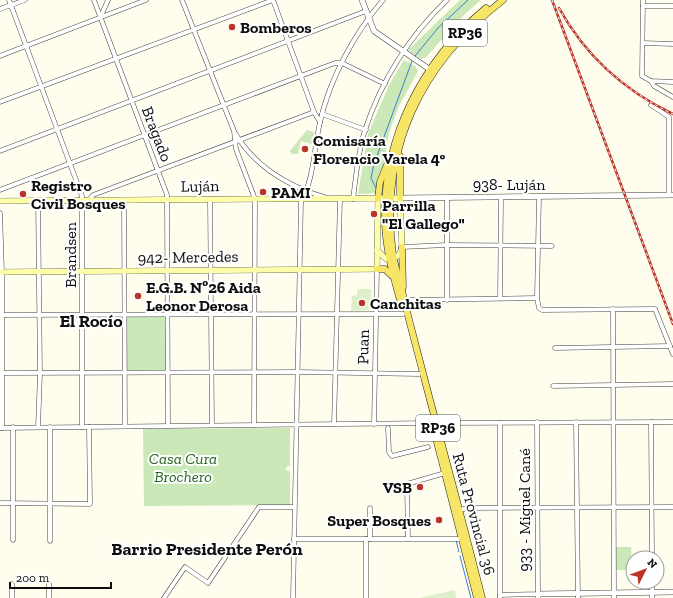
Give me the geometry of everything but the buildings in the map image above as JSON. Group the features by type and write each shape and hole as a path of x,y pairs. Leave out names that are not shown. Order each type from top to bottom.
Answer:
{"main road":[{"name":"Ruta Provincial 36","path":"482,598 460,510 419,374 396,285 391,258 387,198 390,166 396,141 411,100 429,69 463,29 496,0"},
{"name":"Ruta Provincial 36","path":"387,198 397,154 410,115 426,84 444,57 476,22 503,0"},
{"path":"404,300 400,158 410,115"},
{"path":"378,199 381,179 396,141"},
{"name":"Luján","path":"0,201 400,198"},
{"name":"Puan","path":"376,269 378,199"},
{"path":"377,250 384,258 391,258 400,253 402,247"},
{"name":"Ruta Provincial 36","path":"391,258 404,300 445,473 477,598"},
{"path":"376,269 385,269 389,271 396,285"},
{"name":"942- Mercedes","path":"1,272 376,269"}],"street":[{"name":"Brandsen","path":"9,0 82,200 82,427"},
{"path":"0,10 25,0"},
{"name":"Bragado","path":"94,0 168,200 168,426"},
{"path":"101,17 108,0"},
{"path":"0,56 146,0"},
{"path":"182,0 234,131 255,199 254,425"},
{"path":"0,102 193,28 273,0 314,112 320,122"},
{"path":"362,0 368,18 377,33 429,69"},
{"path":"293,598 301,202 307,192 322,114 342,63 368,18 383,0"},
{"path":"353,199 366,130 385,84 403,52 426,22 448,0"},
{"path":"643,0 642,76 651,81 673,82"},
{"path":"643,6 673,6"},
{"path":"0,151 366,11"},
{"path":"643,43 673,44"},
{"path":"0,190 335,63 342,63 385,84"},
{"path":"651,81 654,86 673,97"},
{"path":"651,105 667,114 669,117 671,195"},
{"path":"89,200 93,195 314,112"},
{"path":"322,114 366,130"},
{"path":"237,142 271,172 307,192 330,199"},
{"name":"938- Luján","path":"400,198 671,195"},
{"path":"539,197 538,306 542,310 657,310 673,354"},
{"path":"447,198 447,300"},
{"path":"500,298 501,198"},
{"path":"210,199 212,425"},
{"path":"334,424 340,199"},
{"path":"38,200 40,374 38,427"},
{"path":"124,200 125,426"},
{"path":"0,214 1,428 212,425 296,426 334,424 537,422 673,422"},
{"path":"402,247 447,245 552,246"},
{"name":"Puan","path":"374,424 376,374 376,269"},
{"path":"404,300 537,298"},
{"path":"613,309 612,384 615,508 614,595"},
{"path":"1,315 211,313 403,314"},
{"path":"555,348 670,346"},
{"path":"1,373 336,372 419,374"},
{"path":"553,386 673,384"},
{"name":"933 - Miguel Cané","path":"537,422 538,596"},
{"path":"576,422 578,596"},
{"path":"651,422 652,550"},
{"path":"500,423 500,596 652,595 673,592"},
{"path":"13,427 13,540"},
{"path":"50,427 50,541"},
{"path":"0,503 90,504 89,427"},
{"path":"388,428 389,453 392,456 428,447"},
{"path":"408,539 407,484 445,473"},
{"path":"164,598 185,567 208,583 259,507 294,507"},
{"path":"460,510 467,508 673,507"},
{"path":"366,598 370,508"},
{"path":"294,539 462,539"},
{"path":"12,584 12,598"},
{"path":"49,584 49,598"}],"green space":[{"path":"460,0 481,0 465,14 425,58 421,59 408,50"},
{"path":"404,60 415,66 418,71 399,106 389,133 379,193 358,194 368,134 389,85"},
{"path":"307,130 314,132 312,144 301,141 298,154 292,154 290,151"},
{"name":"Canchitas","path":"357,289 371,289 372,310 351,311 352,296 357,295"},
{"path":"167,314 169,372 125,373 124,315"},
{"name":"Casa Cura Brochero","path":"290,428 290,466 286,467 286,470 290,471 290,505 144,506 143,429"},
{"path":"616,547 631,547 631,550 625,550 625,570 616,570"},
{"path":"455,590 456,598 419,598 423,597"}],"waterway":[{"path":"415,56 438,28 468,0"},
{"path":"376,188 371,178 374,164 412,61"},
{"path":"456,540 459,552"},
{"path":"460,556 471,598"}],"railway":[{"path":"552,0 673,324"},
{"path":"559,8 581,41 608,70 623,83 655,105 673,114"}],"place":[{"name":"Bomberos","path":"232,27"},
{"name":"Comisaría Florencio Varela 4°","path":"305,149"},
{"name":"PAMI","path":"263,192"},
{"name":"Registro Civil Bosques","path":"23,194"},
{"name":"Parrilla \"El Gallego\"","path":"374,214"},
{"name":"E.G.B. Nº26 Aida Leonor Derosa","path":"138,296"},
{"name":"Canchitas","path":"362,303"},
{"name":"VSB","path":"420,487"},
{"name":"Super Bosques","path":"439,520"}],"district":[{"name":"El Rocío","path":"91,321"},
{"name":"Barrio Presidente Perón","path":"207,549"}]}
